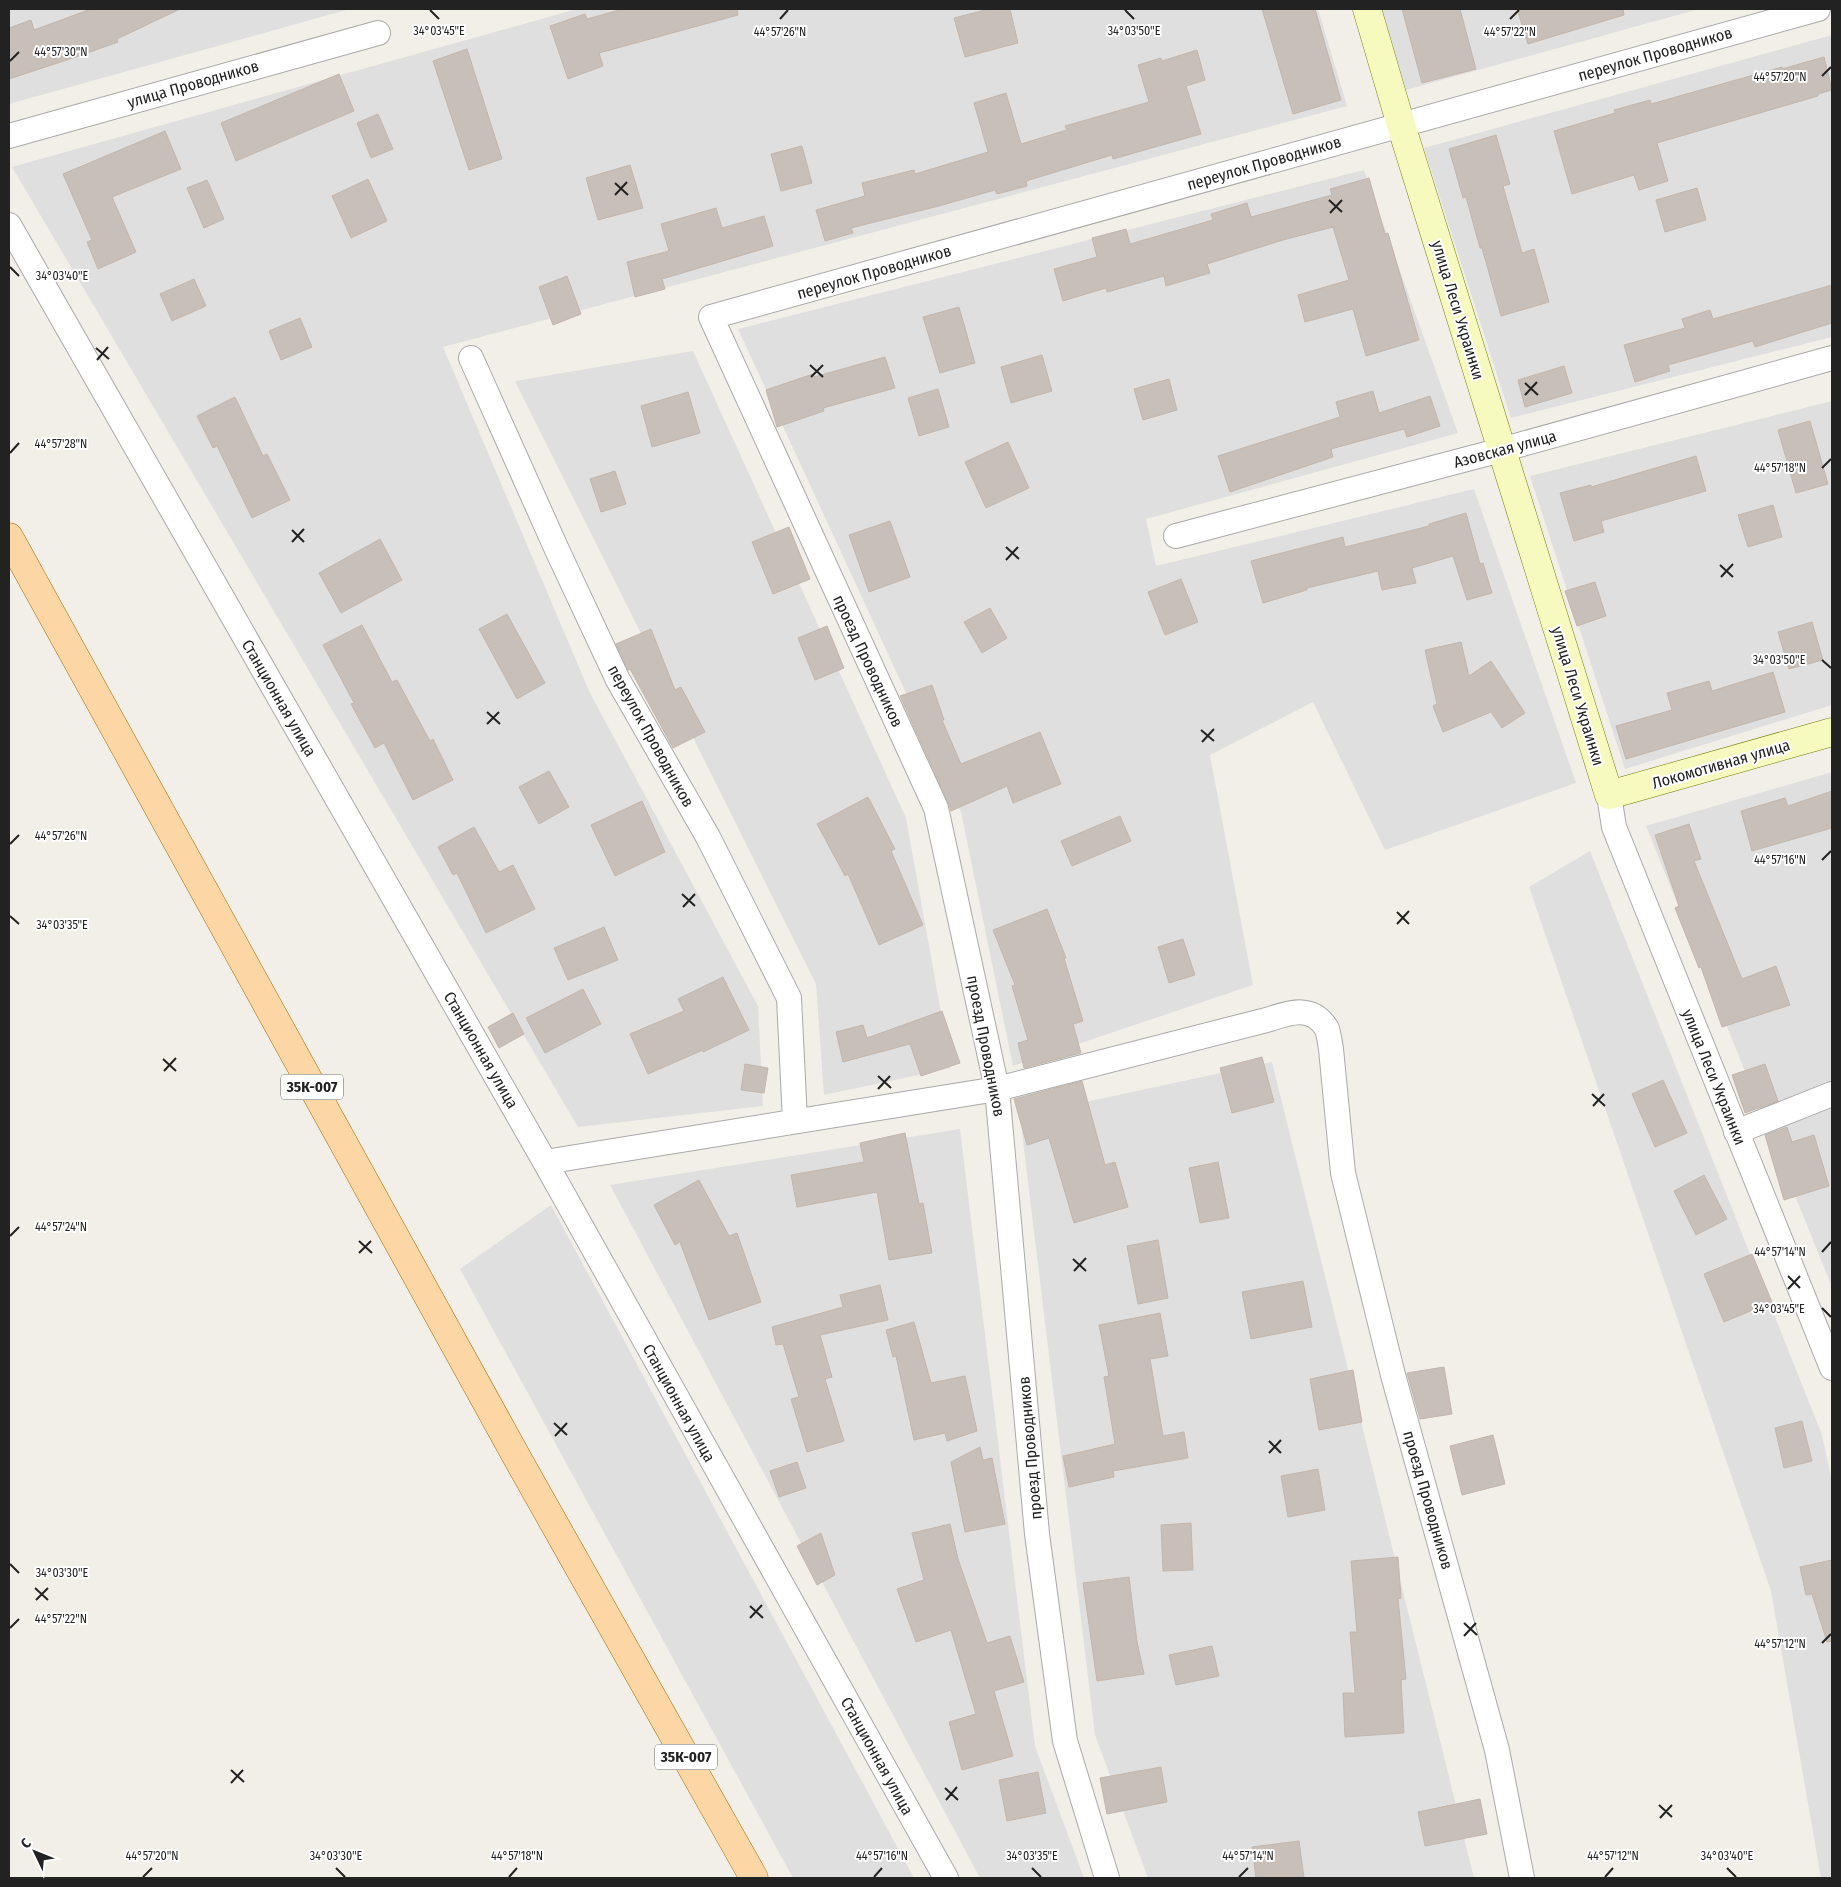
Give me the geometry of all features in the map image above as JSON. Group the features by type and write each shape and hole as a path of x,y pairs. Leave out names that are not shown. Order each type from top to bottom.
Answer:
{"main road":[{"name":"улица Леси Украинки","path":"1367,9 1501,450 1609,795"},
{"name":"35К-007","path":"9,537 520,1463 754,1878"},
{"name":"Локомотивная улица","path":"1609,795 1832,732"}],"street":[{"name":"переулок Проводников","path":"711,317 1818,9"},
{"name":"улица Проводников","path":"9,136 378,33"},
{"name":"Станционная улица","path":"9,225 545,1162 946,1878"},
{"name":"проезд Проводников","path":"711,317 936,808 997,1089 1037,1534 1065,1742 1107,1878"},
{"name":"переулок Проводников","path":"471,358 618,680 708,837 789,998 795,1122"},
{"name":"Азовская улица","path":"1176,536 1501,450 1832,358"},
{"name":"улица Леси Украинки","path":"1609,795 1614,827 1832,1368"},
{"name":"проезд Проводников","path":"997,1089 1288,1013 1307,1012 1317,1018 1327,1030 1331,1049 1343,1173 1393,1375 1497,1750 1522,1878"},
{"path":"545,1162 997,1089"},
{"path":"1736,1132 1832,1094"}],"shaded area":[{"path":"9,9 350,9 9,104"},
{"path":"577,9 1318,9 1347,106 443,347 590,693 758,1006 763,1106 578,1127 12,167"},
{"path":"1382,9 1699,9 1406,90"},
{"path":"1832,35 1832,337 1511,418 1424,148"},
{"path":"1364,170 1458,433 1146,519 1156,566 1474,489 1576,783 1385,850 1313,702 1210,755 1253,985 1013,1066 961,812 738,329"},
{"path":"693,351 906,818 951,1068 824,1095 816,984 515,381"},
{"path":"1832,401 1832,705 1625,769 1530,476"},
{"path":"1832,772 1832,1287 1646,826"},
{"path":"1590,851 1822,1435 1832,1482 1832,1878 1821,1878 1771,1591 1529,887"},
{"path":"1272,1062 1474,1878 1148,1878 1095,1735 1020,1116"},
{"path":"960,1129 1035,1746 1084,1878 980,1878 610,1185"},
{"path":"551,1205 914,1878 793,1878 460,1269"}],"building":[{"path":"91,9 180,9 117,39 118,42 9,79 9,28 31,20 34,30"},
{"path":"623,9 737,9 738,15 599,53 603,66 568,79 550,26 585,14 587,19"},
{"path":"989,9 1010,9 1018,43 965,57 954,18"},
{"path":"1262,9 1315,9 1341,100 1293,114"},
{"path":"1402,9 1460,9 1476,69 1422,83"},
{"path":"1517,9 1623,9 1624,15 1528,44"},
{"path":"467,49 502,159 469,170 433,61"},
{"path":"1197,50 1205,80 1186,86 1201,134 1113,159 1112,155 1026,181 1027,186 997,194 995,190 851,228 853,233 825,241 816,210 865,196 862,183 914,170 915,174 988,152 974,103 1006,93 1021,144 1067,130 1065,126 1149,102 1138,65 1161,58 1162,61"},
{"path":"1824,57 1832,90 1818,94 1818,96 1657,143 1668,181 1639,190 1634,175 1572,194 1554,131 1615,113 1614,110 1650,100 1651,104"},
{"path":"339,74 354,111 236,161 221,123"},
{"path":"378,114 393,149 371,158 357,123"},
{"path":"165,131 181,169 112,197 136,252 98,269 87,242 92,240 63,174"},
{"path":"1496,135 1510,184 1503,186 1522,253 1534,249 1549,302 1501,316 1482,248 1480,248 1466,197 1463,198 1449,149"},
{"path":"802,146 812,183 781,191 771,154"},
{"path":"630,165 643,208 598,220 586,178"},
{"path":"1369,178 1385,234 1388,233 1419,340 1366,356 1353,309 1305,322 1298,295 1349,280 1333,227 1283,240 1207,264 1210,273 1166,286 1164,276 1107,292 1106,288 1063,301 1054,269 1097,257 1092,238 1126,229 1130,244 1213,220 1211,214 1247,203 1251,217 1332,195 1330,189"},
{"path":"368,179 387,221 351,238 332,196"},
{"path":"207,180 224,219 204,228 187,188"},
{"path":"1697,188 1706,220 1665,232 1656,200"},
{"path":"716,208 722,228 764,216 773,246 662,279 665,289 635,297 627,262 669,251 661,224"},
{"path":"567,276 581,314 553,325 539,287"},
{"path":"194,279 206,306 172,321 160,294"},
{"path":"1832,285 1832,323 1755,347 1753,341 1668,365 1670,371 1635,382 1624,345 1685,328 1682,319 1710,310 1713,319"},
{"path":"959,307 975,363 940,373 923,317"},
{"path":"300,318 312,347 281,360 269,331"},
{"path":"1042,355 1052,391 1011,403 1001,367"},
{"path":"885,357 895,388 823,408 824,411 777,427 766,390 813,374 814,377"},
{"path":"1564,366 1572,393 1525,407 1518,380"},
{"path":"1169,379 1177,410 1143,420 1134,389"},
{"path":"938,389 949,427 919,436 908,398"},
{"path":"1373,391 1379,413 1430,396 1440,426 1407,437 1404,429 1331,449 1333,457 1230,492 1218,456 1340,417 1336,402"},
{"path":"688,392 700,433 652,447 641,406"},
{"path":"235,397 263,456 267,454 290,500 252,518 217,446 213,448 197,416"},
{"path":"1810,421 1828,484 1796,493 1778,430"},
{"path":"1008,442 1029,488 986,508 965,462"},
{"path":"1696,456 1706,491 1601,521 1604,532 1574,541 1560,493 1591,485 1591,487"},
{"path":"615,471 626,504 601,512 590,479"},
{"path":"1773,505 1782,537 1748,547 1738,515"},
{"path":"1466,513 1480,564 1483,563 1492,593 1467,600 1453,556 1412,568 1416,583 1382,590 1378,571 1307,588 1307,590 1263,603 1251,561 1343,537 1345,547 1429,526 1429,524"},
{"path":"890,521 910,577 869,592 849,535"},
{"path":"789,527 810,579 773,594 752,542"},
{"path":"380,539 402,580 341,613 319,573"},
{"path":"1181,579 1198,622 1165,635 1148,592"},
{"path":"1595,582 1606,616 1577,626 1565,591"},
{"path":"990,608 1007,638 982,653 964,622"},
{"path":"507,614 545,683 517,699 479,629"},
{"path":"1812,622 1823,660 1789,669 1778,632"},
{"path":"362,625 392,682 397,680 430,741 433,739 453,780 413,800 384,743 375,748 351,704 354,703 323,645"},
{"path":"827,626 844,668 815,680 798,638"},
{"path":"651,629 675,690 681,687 705,732 673,748 630,669 628,670 616,644"},
{"path":"1461,642 1469,676 1491,661 1525,713 1502,728 1491,712 1443,732 1433,706 1437,704 1425,650"},
{"path":"1773,672 1785,712 1626,759 1616,726 1672,710 1667,693 1709,681 1712,691"},
{"path":"932,685 944,720 942,720 961,764 1040,732 1061,784 1013,803 1007,786 951,811 900,696"},
{"path":"549,771 569,807 539,824 519,787"},
{"path":"1832,791 1832,828 1752,851 1741,811 1785,798 1788,806"},
{"path":"868,797 895,849 891,851 923,925 879,945 848,874 845,876 817,824"},
{"path":"642,801 665,852 615,876 591,825"},
{"path":"1120,816 1131,841 1072,866 1061,841"},
{"path":"1689,824 1701,859 1694,861 1742,979 1776,966 1790,1005 1722,1027 1701,967 1699,968 1675,908 1679,906 1655,835"},
{"path":"474,827 499,872 513,865 535,909 486,933 457,873 453,875 438,847"},
{"path":"1047,909 1066,958 1064,958 1083,1021 1073,1024 1081,1053 1024,1068 1018,1043 1028,1040 1012,986 1015,985 993,930"},
{"path":"604,927 618,960 568,980 554,948"},
{"path":"1183,939 1195,975 1169,983 1158,947"},
{"path":"723,977 749,1030 703,1052 703,1050 648,1074 630,1034 684,1011 678,999"},
{"path":"583,989 601,1024 545,1053 526,1018"},
{"path":"942,1011 960,1063 921,1076 910,1044 843,1062 836,1032 863,1025 867,1038"},
{"path":"513,1013 524,1034 499,1048 488,1027"},
{"path":"1262,1057 1274,1102 1232,1113 1220,1068"},
{"path":"745,1064 768,1068 764,1093 741,1090"},
{"path":"1765,1064 1778,1101 1745,1113 1732,1075"},
{"path":"1663,1080 1687,1133 1655,1147 1632,1094"},
{"path":"1082,1081 1105,1165 1115,1162 1128,1207 1074,1223 1049,1138 1027,1145 1014,1099"},
{"path":"1787,1127 1792,1142 1814,1135 1829,1186 1784,1200 1765,1135"},
{"path":"905,1133 919,1204 923,1203 932,1253 889,1260 877,1192 797,1207 791,1175 864,1162 860,1143"},
{"path":"1218,1162 1229,1218 1200,1223 1189,1168"},
{"path":"1704,1175 1727,1219 1696,1235 1674,1191"},
{"path":"699,1180 729,1236 737,1233 761,1302 709,1320 680,1242 675,1245 654,1205"},
{"path":"1158,1240 1168,1298 1138,1304 1127,1246"},
{"path":"1752,1254 1772,1302 1724,1322 1704,1274"},
{"path":"1303,1281 1312,1327 1251,1339 1242,1292"},
{"path":"880,1285 888,1320 820,1335 832,1377 825,1379 844,1441 807,1452 791,1399 799,1397 783,1344 776,1345 772,1327 843,1307 840,1295"},
{"path":"1160,1313 1168,1356 1150,1359 1163,1436 1184,1432 1188,1458 1113,1471 1114,1477 1069,1487 1063,1456 1115,1444 1104,1377 1109,1376 1099,1325"},
{"path":"914,1322 931,1383 965,1376 977,1431 947,1441 945,1433 914,1440 896,1356 893,1357 886,1330"},
{"path":"1444,1367 1452,1414 1420,1419 1407,1373"},
{"path":"1353,1370 1362,1422 1319,1430 1310,1379"},
{"path":"1802,1421 1812,1461 1784,1468 1775,1428"},
{"path":"1493,1435 1505,1484 1462,1495 1450,1446"},
{"path":"980,1447 983,1460 992,1458 1005,1524 965,1532 951,1462"},
{"path":"797,1462 806,1488 779,1497 770,1471"},
{"path":"1318,1469 1325,1510 1288,1517 1281,1476"},
{"path":"1191,1523 1193,1570 1163,1571 1161,1525"},
{"path":"950,1524 958,1559 987,1643 1010,1636 1024,1682 994,1691 1013,1756 962,1770 949,1722 976,1714 951,1630 916,1642 897,1589 924,1580 912,1533"},
{"path":"821,1533 835,1575 817,1585 797,1546"},
{"path":"1398,1557 1401,1598 1398,1599 1406,1679 1401,1680 1404,1733 1345,1737 1343,1693 1355,1693 1350,1632 1357,1632 1351,1561"},
{"path":"1832,1560 1832,1641 1827,1642 1812,1594 1806,1595 1800,1567"},
{"path":"1129,1577 1137,1642 1144,1674 1097,1681 1083,1583"},
{"path":"1212,1646 1219,1676 1176,1685 1169,1655"},
{"path":"1161,1767 1167,1802 1107,1814 1100,1778"},
{"path":"1038,1772 1046,1813 1007,1821 999,1780"},
{"path":"1480,1799 1487,1834 1425,1846 1418,1812"},
{"path":"1299,1841 1304,1878 1256,1878 1252,1847"}]}
